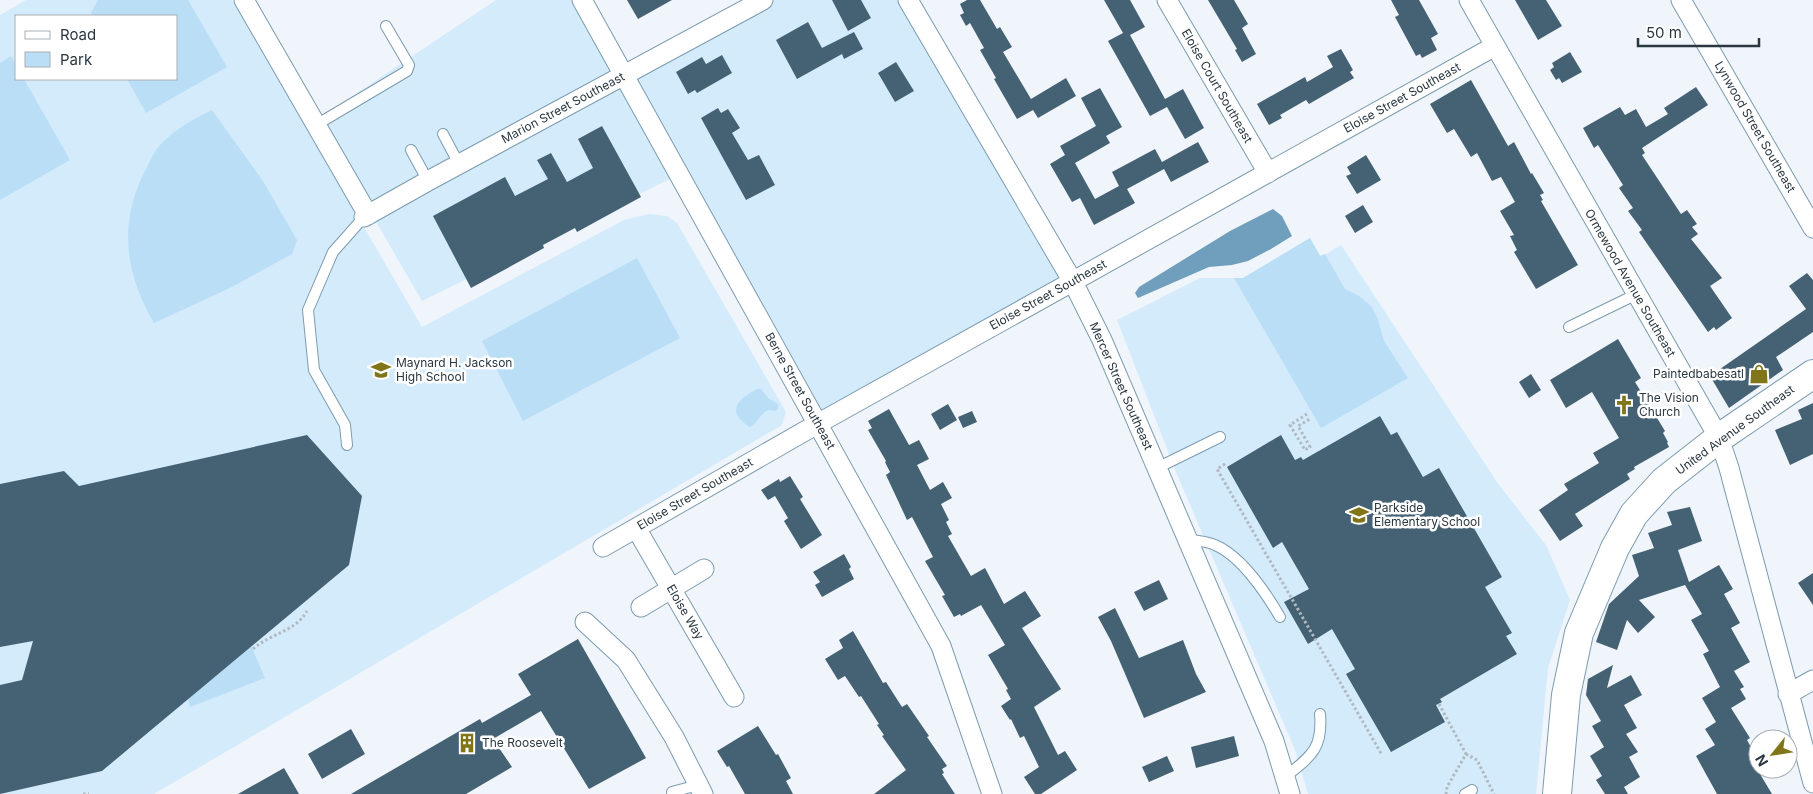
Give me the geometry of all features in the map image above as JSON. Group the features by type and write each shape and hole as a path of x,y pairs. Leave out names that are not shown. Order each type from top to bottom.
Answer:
{"street":[{"path":"244,0 316,124 366,216"},
{"name":"Berne Street Southeast","path":"582,0 942,646 992,794"},
{"name":"Marion Street Southeast","path":"366,216 763,0"},
{"name":"Mercer Street Southeast","path":"908,0 1073,282 1102,340 1274,741 1287,785"},
{"name":"Eloise Court Southeast","path":"1167,0 1268,173"},
{"name":"Ormewood Avenue Southeast","path":"1469,0 1719,438 1729,468 1813,783"},
{"name":"Lynwood Street Southeast","path":"1681,0 1813,228"},
{"name":"Eloise Street Southeast","path":"603,547 818,423 1495,46"},
{"name":"United Avenue Southeast","path":"1557,794 1566,695 1579,632 1614,548 1634,514 1664,481 1719,438 1813,374"},
{"name":"Eloise Way","path":"636,528 734,697"},
{"path":"641,607 704,568"},
{"path":"585,622 626,660 674,737 701,789"},
{"path":"1788,694 1813,680"}],"lane":[{"path":"316,124 407,71 408,65 386,26"},
{"path":"442,134 460,164"},
{"path":"411,150 428,181"},
{"path":"347,445 345,425 314,370 308,310 333,252 366,216"},
{"path":"1569,327 1637,294"},
{"path":"1157,468 1220,437"},
{"path":"1187,539 1214,544 1228,552 1269,597 1280,618"},
{"path":"1287,785 1315,749 1321,729 1320,714"},
{"path":"672,792 701,789"}],"path":[{"path":"1307,414 1290,425 1305,450 1310,447 1298,426 1310,419"},
{"path":"1225,464 1217,469 1382,755"},
{"path":"253,648 262,641 290,629 302,620 307,611"},
{"path":"1439,704 1466,754 1477,760 1494,794"},
{"path":"1446,794 1447,787 1466,754"},
{"path":"83,794 89,794"}],"shaded area":[{"name":"Maynard H. Jackson High School","path":"26,0 232,0 422,327 624,220 649,214 667,216 677,223 786,412 782,425 154,794 0,794 0,15"},
{"path":"496,0 581,0 617,73 763,0 910,0 1073,281 817,419 676,176 422,301 317,120"},
{"path":"1273,209 1282,216 1292,236 1248,261 1232,265 1209,267 1138,298 1135,293 1139,287 1230,231"},
{"name":"Parkside Elementary School","path":"1310,238 1321,257 1341,245 1499,485 1546,545 1570,600 1548,668 1536,794 1308,794 1295,750 1176,472 1117,320 1200,278 1243,278"}],"green space":[{"path":"98,0 188,0 227,67 146,113 128,80 178,80 178,15 92,15 91,13"},
{"path":"11,56 15,63 15,80 25,80 70,160 0,200 0,63"},
{"path":"212,110 263,181 297,240 292,254 230,288 154,323 136,285 131,265 128,246 132,207 138,187 159,146 179,129"},
{"path":"1310,238 1320,256 1325,254 1345,289 1359,296 1371,306 1377,317 1384,341 1408,378 1321,428 1234,278 1243,278"},
{"path":"637,258 680,338 523,421 482,341"},
{"path":"757,389 761,389 768,398 778,404 778,409 775,411 768,410 750,427 743,422 736,411 739,402"},
{"path":"239,618 265,678 190,707 174,643"}],"building":[{"path":"627,0 672,0 638,19"},
{"path":"832,0 861,0 871,18 848,31"},
{"path":"967,0 980,0 997,29 1000,27 1012,47 1003,52 1031,99 1066,78 1076,96 1038,118 1033,110 1017,119 980,50 984,48 970,23 966,26 960,15 964,13 960,4"},
{"path":"1104,0 1130,0 1145,27 1130,35 1165,99 1183,89 1204,128 1185,139 1167,107 1150,116 1108,41 1123,33"},
{"path":"1208,0 1234,0 1248,24 1242,28 1256,54 1242,62 1235,50 1237,49"},
{"path":"1391,0 1419,0 1438,34 1431,38 1437,50 1422,58 1420,54 1416,56 1395,17 1399,15"},
{"path":"1515,0 1546,0 1562,26 1538,40"},
{"path":"808,22 822,48 854,32 863,49 844,59 842,54 797,79 776,40"},
{"path":"1341,49 1353,70 1350,72 1354,78 1309,104 1306,100 1280,115 1282,118 1269,125 1257,104 1305,77 1307,82 1333,67 1327,56"},
{"path":"1570,52 1582,72 1562,83 1559,78 1556,80 1550,70 1554,67 1552,63"},
{"path":"722,55 732,73 697,93 695,90 688,94 676,72 702,57 706,64"},
{"path":"896,62 914,91 895,102 878,73"},
{"path":"1471,80 1508,146 1514,142 1531,174 1544,193 1540,195 1543,200 1541,201 1578,265 1536,289 1514,252 1517,250 1510,236 1514,235 1500,211 1515,202 1501,177 1492,181 1477,153 1471,157 1454,129 1447,133 1430,104"},
{"path":"1696,87 1708,105 1642,148 1645,153 1642,155 1681,214 1687,210 1697,224 1692,227 1698,234 1691,239 1722,278 1710,286 1732,318 1716,330 1714,327 1708,332 1639,232 1642,230 1628,211 1633,208 1619,188 1623,185 1598,145 1594,148 1583,128 1620,107 1625,115 1636,109 1646,127 1668,114 1664,108"},
{"path":"1100,88 1122,127 1106,136 1110,143 1075,163 1095,199 1119,186 1112,172 1155,149 1162,162 1198,142 1209,162 1171,182 1164,169 1127,189 1135,203 1094,225 1080,198 1072,202 1050,164 1065,155 1060,146 1096,126 1081,98"},
{"path":"718,108 721,113 728,109 740,128 732,133 748,160 759,155 775,185 746,200 701,118"},
{"path":"602,126 641,197 577,232 575,228 543,245 544,248 471,288 433,216 505,177 515,196 548,179 537,160 551,153 567,182 593,168 578,139"},
{"path":"1366,155 1381,180 1357,194 1346,176 1351,174 1347,167"},
{"path":"1363,205 1373,222 1355,233 1345,216"},
{"path":"1807,273 1813,280 1813,332 1776,357 1783,370 1729,408 1710,376 1806,309 1789,286"},
{"name":"The Vision Church","path":"1618,339 1641,378 1635,382 1665,431 1663,433 1669,447 1634,467 1635,469 1627,474 1630,479 1575,514 1583,526 1560,541 1539,510 1568,490 1564,484 1599,463 1593,453 1619,438 1592,392 1566,408 1550,380"},
{"path":"1531,374 1541,390 1529,398 1519,382"},
{"path":"1813,403 1813,454 1790,465 1775,430 1802,419 1798,410"},
{"path":"948,404 957,420 940,430 931,414"},
{"path":"889,409 909,445 919,440 929,459 917,465 930,490 943,482 952,498 941,504 949,520 946,522 952,534 948,536 971,576 985,568 1004,604 1025,591 1041,616 1022,628 1061,689 1034,707 1058,755 1065,751 1077,770 1041,794 1035,794 1024,777 1039,767 1024,736 1020,738 1011,719 1001,706 1011,699 1006,690 1008,689 988,655 1005,645 981,605 961,616 960,614 954,617 942,596 945,595 925,561 933,557 912,517 907,520 886,475 890,472 886,461 868,430 872,428 868,421"},
{"path":"972,411 977,422 963,428 958,417"},
{"path":"1380,416 1391,435 1397,432 1423,477 1439,468 1475,530 1502,577 1485,587 1512,633 1506,636 1517,654 1440,699 1442,702 1436,705 1445,722 1391,752 1346,674 1355,669 1332,629 1308,644 1284,602 1309,589 1282,542 1273,548 1227,467 1281,435 1295,460 1301,457 1303,460"},
{"path":"307,435 362,496 349,565 102,771 0,794 0,685 22,680 33,641 0,647 0,484 64,471 79,486"},
{"path":"790,476 803,497 800,499 822,535 801,549 784,521 788,518 775,496 768,500 761,490 779,479 780,482"},
{"path":"1690,507 1702,541 1678,550 1689,582 1719,565 1733,589 1724,594 1740,623 1731,628 1750,662 1734,671 1744,687 1740,689 1746,699 1731,708 1748,735 1748,779 1763,779 1772,794 1717,794 1696,756 1715,745 1705,729 1716,722 1702,698 1720,687 1703,654 1709,651 1691,620 1702,614 1685,585 1639,600 1655,617 1638,633 1627,620 1617,650 1596,642 1609,604 1639,576 1632,555 1654,548 1648,533 1672,525 1667,512"},
{"path":"844,554 851,567 849,569 854,579 822,597 815,585 820,582 813,572"},
{"path":"1813,573 1813,605 1798,583"},
{"path":"1159,580 1168,599 1144,611 1134,592"},
{"path":"1115,608 1139,658 1183,640 1196,674 1206,692 1144,718 1111,641 1098,617"},
{"path":"853,631 883,683 886,682 902,707 907,704 929,736 927,737 947,766 942,769 944,773 942,774 955,794 874,794 906,770 882,736 884,735 877,725 879,724 861,696 859,697 845,676 838,680 825,659 843,648 839,640"},
{"path":"578,639 646,758 589,789 541,711 493,739 512,767 466,794 351,794 480,719 482,723 531,695 518,674"},
{"path":"1613,665 1607,688 1631,675 1642,695 1624,705 1637,728 1626,734 1638,752 1629,757 1640,777 1624,787 1628,794 1605,794 1596,780 1602,776 1590,756 1604,747 1592,726 1601,721 1586,695 1588,679"},
{"path":"758,726 776,755 778,754 791,778 786,781 793,794 745,794 729,766 727,767 717,751"},
{"path":"351,729 365,754 322,779 308,754"},
{"path":"1234,736 1239,756 1196,768 1191,747"},
{"path":"1167,756 1174,771 1149,782 1142,767"},
{"path":"284,768 299,794 238,794"}],"place":[{"name":"Maynard H. Jackson High School","path":"381,370"},
{"name":"Paintedbabesatl","path":"1759,374"},
{"name":"The Vision Church","path":"1624,405"},
{"name":"Parkside Elementary School","path":"1359,515"},
{"name":"The Roosevelt","path":"467,743"}]}
